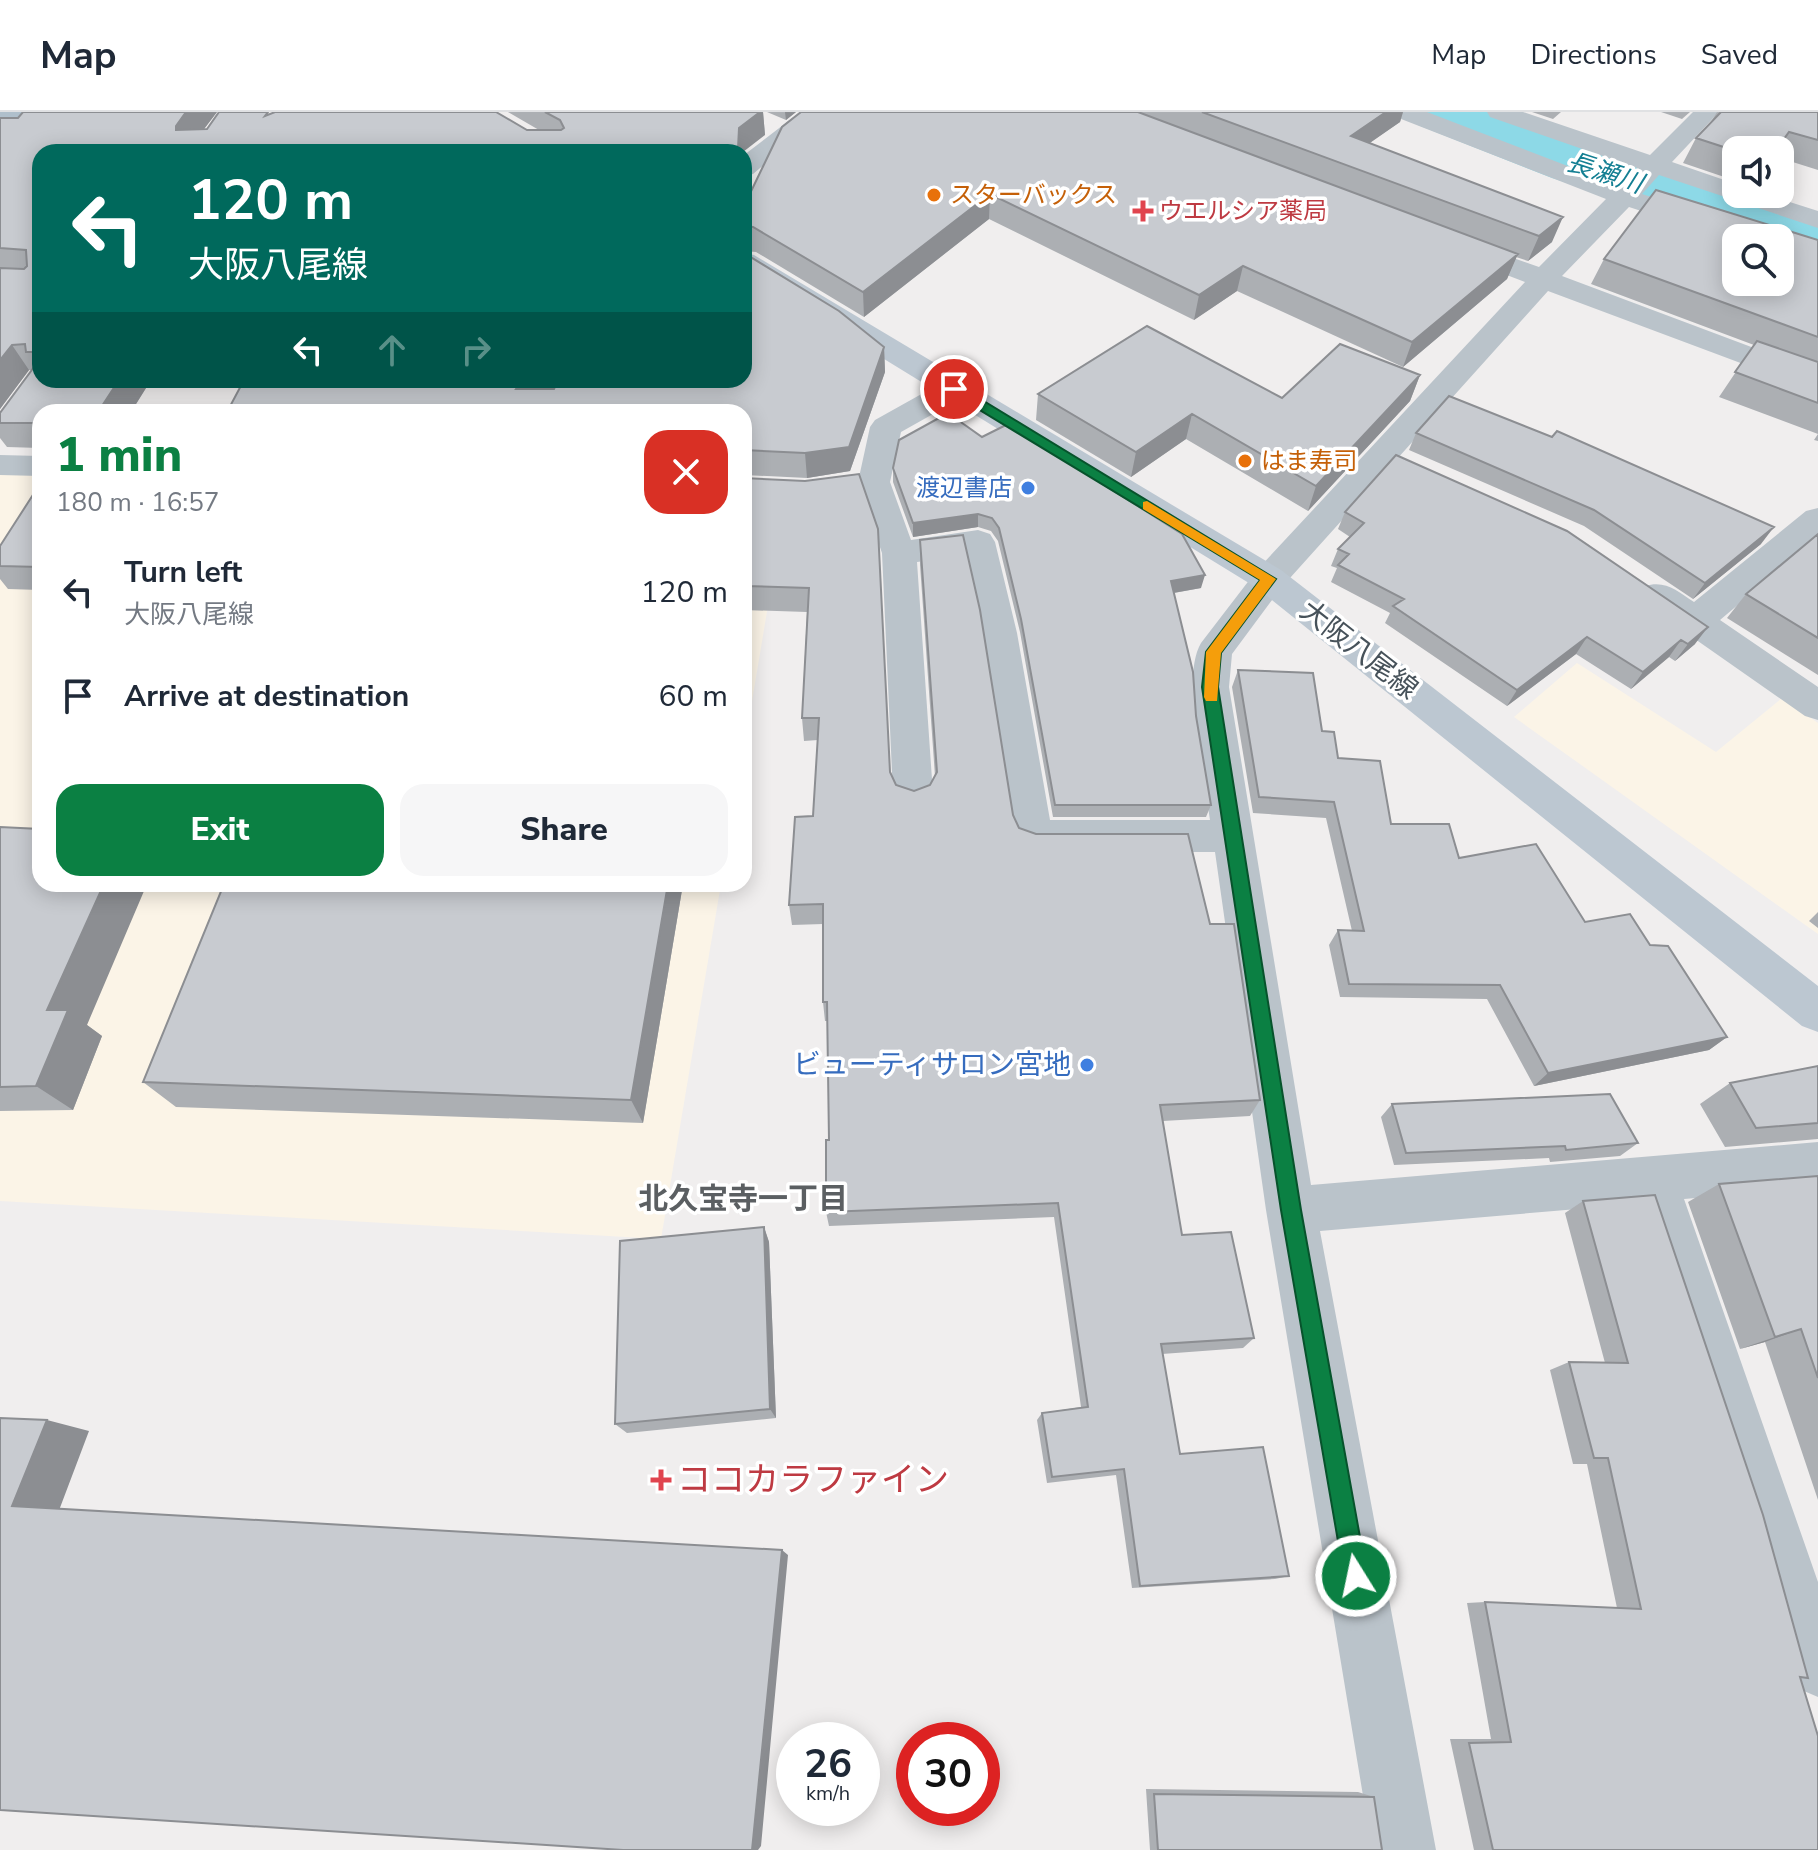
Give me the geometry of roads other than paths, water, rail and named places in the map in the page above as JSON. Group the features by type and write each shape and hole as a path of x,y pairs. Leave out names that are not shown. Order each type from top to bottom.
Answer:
{"main road":[{"path":"0,119 26,112"},
{"name":"大阪八尾線","path":"752,266 1269,579 1818,1012"}],"street":[{"path":"752,162 815,112"},
{"path":"1405,112 1639,183 1722,192"},
{"path":"1499,112 1723,224"},
{"path":"1404,1850 1291,1210 1210,687 1214,652 1269,579 1397,460 1543,279 1707,112"},
{"path":"764,122 789,133"},
{"path":"1781,208 1818,220"},
{"path":"1425,234 1818,383"},
{"path":"913,794 899,553 860,484 886,427 954,389"},
{"path":"0,465 32,466"},
{"path":"1695,621 1818,519"},
{"path":"899,553 978,542 999,633 1033,836 1233,836"},
{"path":"1636,579 1818,706"},
{"path":"1291,1210 1818,1165"},
{"path":"1653,1179 1818,1667"}],"waterway":[{"name":"長瀬川","path":"1440,112 1575,164 1818,241"}],"place":[{"name":"スターバックス","path":"934,195"},
{"name":"ウエルシア薬局","path":"1143,211"},
{"name":"はま寿司","path":"1245,461"},
{"name":"渡辺書店","path":"1028,488"},
{"name":"ビューティサロン宮地","path":"1087,1065"},
{"name":"ココカラファイン","path":"661,1480"}],"district":[{"name":"北久宝寺一丁目","path":"743,1199"}]}
